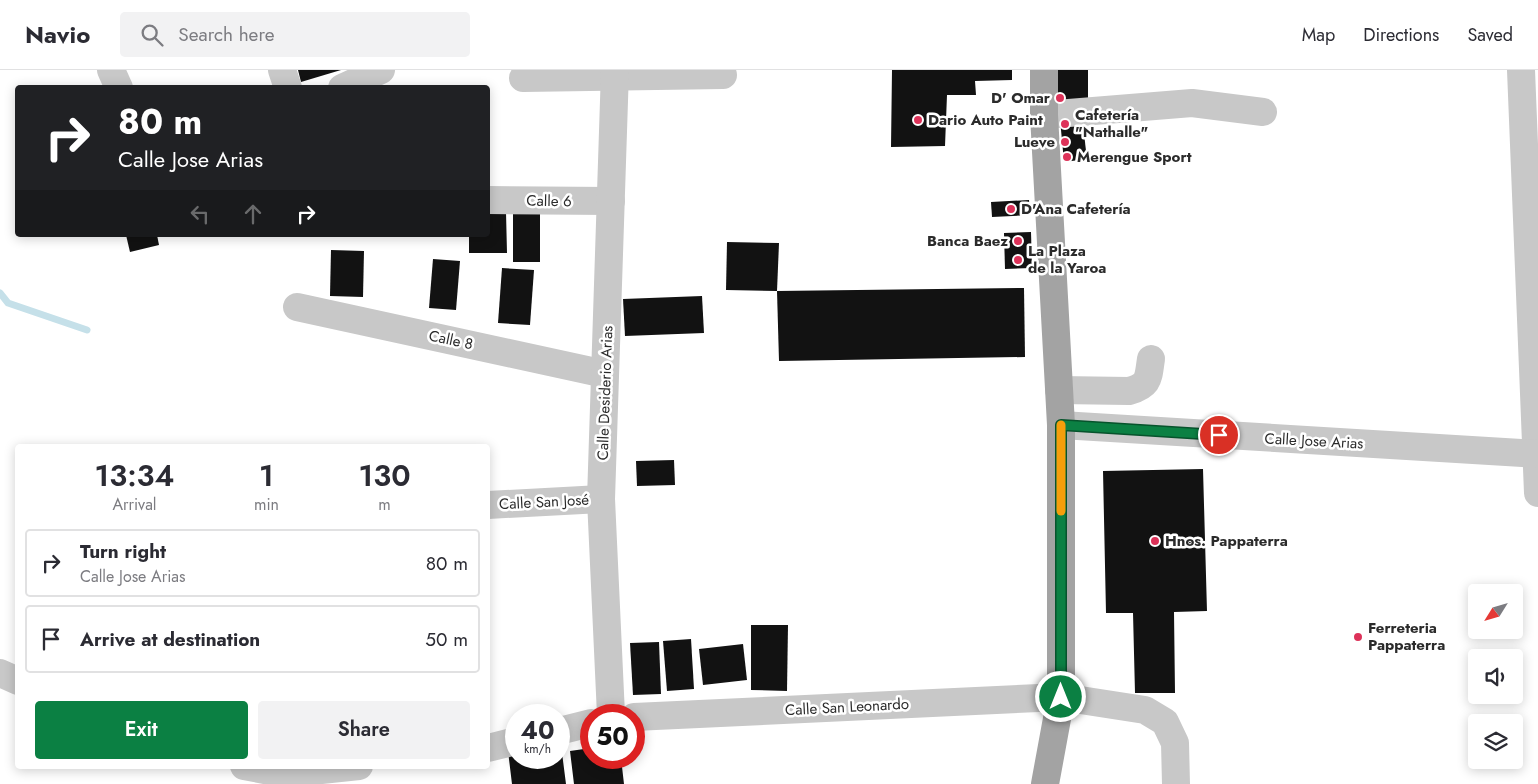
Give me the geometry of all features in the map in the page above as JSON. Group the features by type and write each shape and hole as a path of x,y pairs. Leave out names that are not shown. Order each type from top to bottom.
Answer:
{"main road":[{"path":"1044,70 1044,116 1061,425 1061,697 1045,784"}],"street":[{"path":"111,70 118,85"},
{"path":"282,70 287,85"},
{"path":"348,85 381,70"},
{"path":"523,78 615,73 723,75"},
{"name":"Calle Desiderio Arias","path":"610,704 601,499 615,73"},
{"path":"1527,78 1538,492"},
{"path":"1044,116 1192,103 1263,112"},
{"name":"Calle 6","path":"490,200 611,202"},
{"name":"Calle 8","path":"297,307 605,374"},
{"path":"1059,390 1129,391 1140,388 1147,381 1151,359"},
{"name":"Calle Jose Arias","path":"1061,425 1537,454"},
{"name":"Calle San José","path":"490,505 601,499"},
{"path":"0,674 15,680"},
{"name":"Calle San Leonardo","path":"645,716 1061,697 1145,710 1166,722 1176,743 1176,784"},
{"path":"490,748 505,744"},
{"path":"259,769 285,774 332,769"}],"building":[{"path":"298,70 341,70 301,82"},
{"name":"Dario Auto Paint","path":"892,70 1012,70 1012,80 975,81 976,95 947,95 945,146 891,147"},
{"path":"1057,70 1088,70 1088,101 1058,101"},
{"path":"1082,117 1087,159 1064,162 1060,119"},
{"name":"D'Ana Cafetería","path":"1029,200 1030,215 992,217 991,202"},
{"path":"490,212 506,212 507,253 469,253 469,237 490,237"},
{"path":"513,213 540,213 540,262 513,262"},
{"path":"1031,232 1032,268 1005,269 1004,233"},
{"path":"126,237 157,237 159,245 130,252"},
{"path":"727,242 779,243 777,291 726,290"},
{"path":"331,250 364,251 363,297 330,296"},
{"path":"433,259 460,261 456,310 429,308"},
{"path":"502,268 534,270 530,325 498,323"},
{"path":"1024,288 1025,357 779,361 777,291"},
{"path":"702,296 704,333 625,336 623,299"},
{"path":"674,460 675,485 637,486 636,461"},
{"name":"Hnos. Pappaterra","path":"1203,469 1207,611 1174,612 1175,693 1135,693 1133,613 1106,613 1103,471"},
{"path":"751,625 788,625 787,691 751,690"},
{"path":"691,639 694,689 667,691 663,641"},
{"path":"659,642 661,694 633,695 630,643"},
{"path":"743,644 747,680 703,685 699,649"},
{"path":"580,750 580,769 622,769 624,784 574,784 570,751"},
{"path":"510,769 564,769 566,784 512,784"}],"waterway":[{"path":"0,293 8,303 87,330"}],"slow traffic":[{"path":"1061,425 1061,511"}],"place":[{"name":"D' Omar","path":"1060,98"},
{"name":"Dario Auto Paint","path":"918,120"},
{"name":"Cafetería \"Nathalle\"","path":"1065,124"},
{"name":"Lueve","path":"1065,142"},
{"name":"Merengue Sport","path":"1067,157"},
{"name":"D'Ana Cafetería","path":"1011,209"},
{"name":"Banca Baez","path":"1018,241"},
{"name":"La Plaza de la Yaroa","path":"1018,260"},
{"name":"Hnos. Pappaterra","path":"1155,541"},
{"name":"Ferreteria Pappaterra","path":"1358,637"}],"route":[{"path":"1061,697 1061,425 1219,435"}]}
